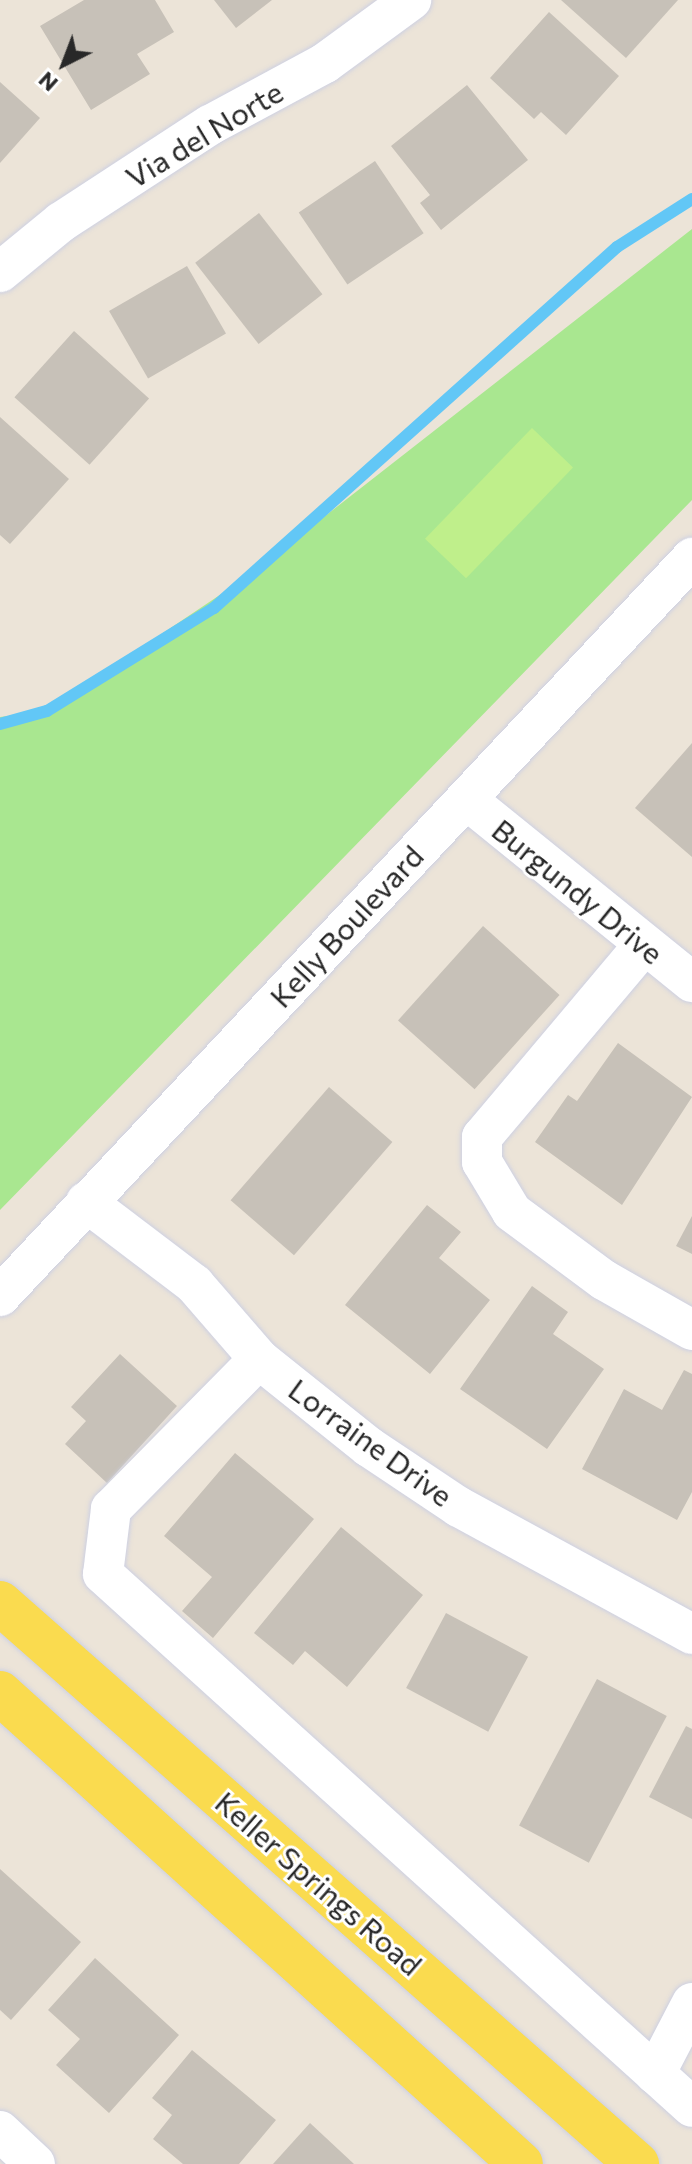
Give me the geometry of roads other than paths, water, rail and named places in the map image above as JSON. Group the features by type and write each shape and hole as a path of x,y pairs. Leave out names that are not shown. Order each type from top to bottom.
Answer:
{"main road":[{"name":"Keller Springs Road","path":"0,1603 637,2164"},
{"path":"0,1693 521,2164"}],"street":[{"name":"Via del Norte","path":"0,272 61,222 210,125 325,63 411,0"},
{"name":"Kelly Boulevard","path":"3,1286 86,1202 692,558"},
{"name":"Burgundy Drive","path":"466,799 643,946 692,982"},
{"path":"643,946 482,1137 482,1162 512,1212 604,1280 692,1330"},
{"name":"Lorraine Drive","path":"86,1202 194,1284 259,1359 369,1447 459,1507 692,1634"},
{"path":"259,1359 111,1509 103,1574 692,2107"},
{"path":"655,2074 692,2003"},
{"path":"0,2131 35,2164"}],"waterway":[{"path":"0,724 47,711 214,608 617,247 692,199"}]}
